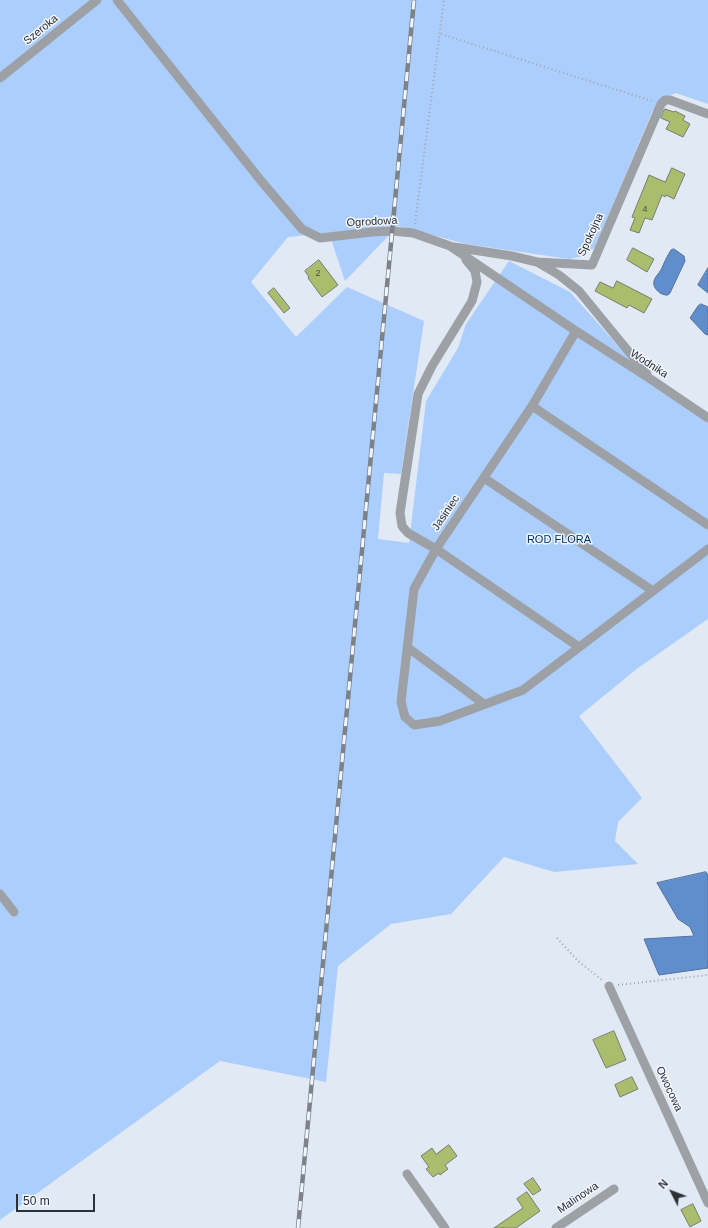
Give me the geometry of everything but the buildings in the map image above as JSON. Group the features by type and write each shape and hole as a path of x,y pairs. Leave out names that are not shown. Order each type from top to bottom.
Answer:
{"street":[{"name":"Szeroka","path":"0,78 97,0"},
{"name":"Ogrodowa","path":"117,0 262,182 302,229 320,238 372,232 392,231 413,233 450,246 576,331"},
{"path":"661,104 664,100 670,100 708,114"},
{"name":"Spokojna","path":"537,262 592,265 661,104"},
{"path":"450,246 512,256 537,262 559,274 579,291 652,380"},
{"path":"450,246 467,261 475,271 476,282 472,301 432,366 418,394 400,513 402,526 408,533 436,550 579,647"},
{"name":"Wodnika","path":"576,331 708,418"},
{"name":"Jasiniec","path":"484,704 440,721 414,725 405,717 401,702 414,589 436,550 532,406 576,331"},
{"path":"532,406 708,525"},
{"path":"484,478 653,591"},
{"path":"407,647 484,704 523,690 708,548"},
{"path":"0,894 14,912"},
{"name":"Owocowa","path":"609,986 708,1203"},
{"path":"407,1174 445,1228"},
{"name":"Malinowa","path":"556,1228 614,1189"}],"path":[{"path":"413,233 444,0"},
{"path":"440,34 661,104"},
{"path":"557,938 578,961 609,986 708,975"}],"green space":[{"name":"ROD FLORA","path":"0,0 708,0 708,104 676,93 662,99 652,112 595,247 584,256 569,259 466,244 398,226 345,281 329,233 288,237 251,282 296,337 347,287 424,321 401,474 384,473 378,539 409,543 426,401 458,348 466,324 509,261 570,292 653,385 708,422 708,619 638,668 579,716 642,798 618,822 615,841 638,864 554,872 504,857 451,914 391,924 338,966 326,1082 220,1061 0,1220"}],"shaded area":[{"path":"674,249 684,256 685,261 670,293 665,295 656,289 654,286 654,281 671,250"},
{"path":"708,268 708,293 698,285"},
{"path":"701,304 708,307 708,335 705,334 690,318"},
{"path":"706,872 708,875 708,968 659,975 644,939 694,936 690,927 678,919 657,883"}],"railway":[{"path":"298,1228 414,0"}]}
